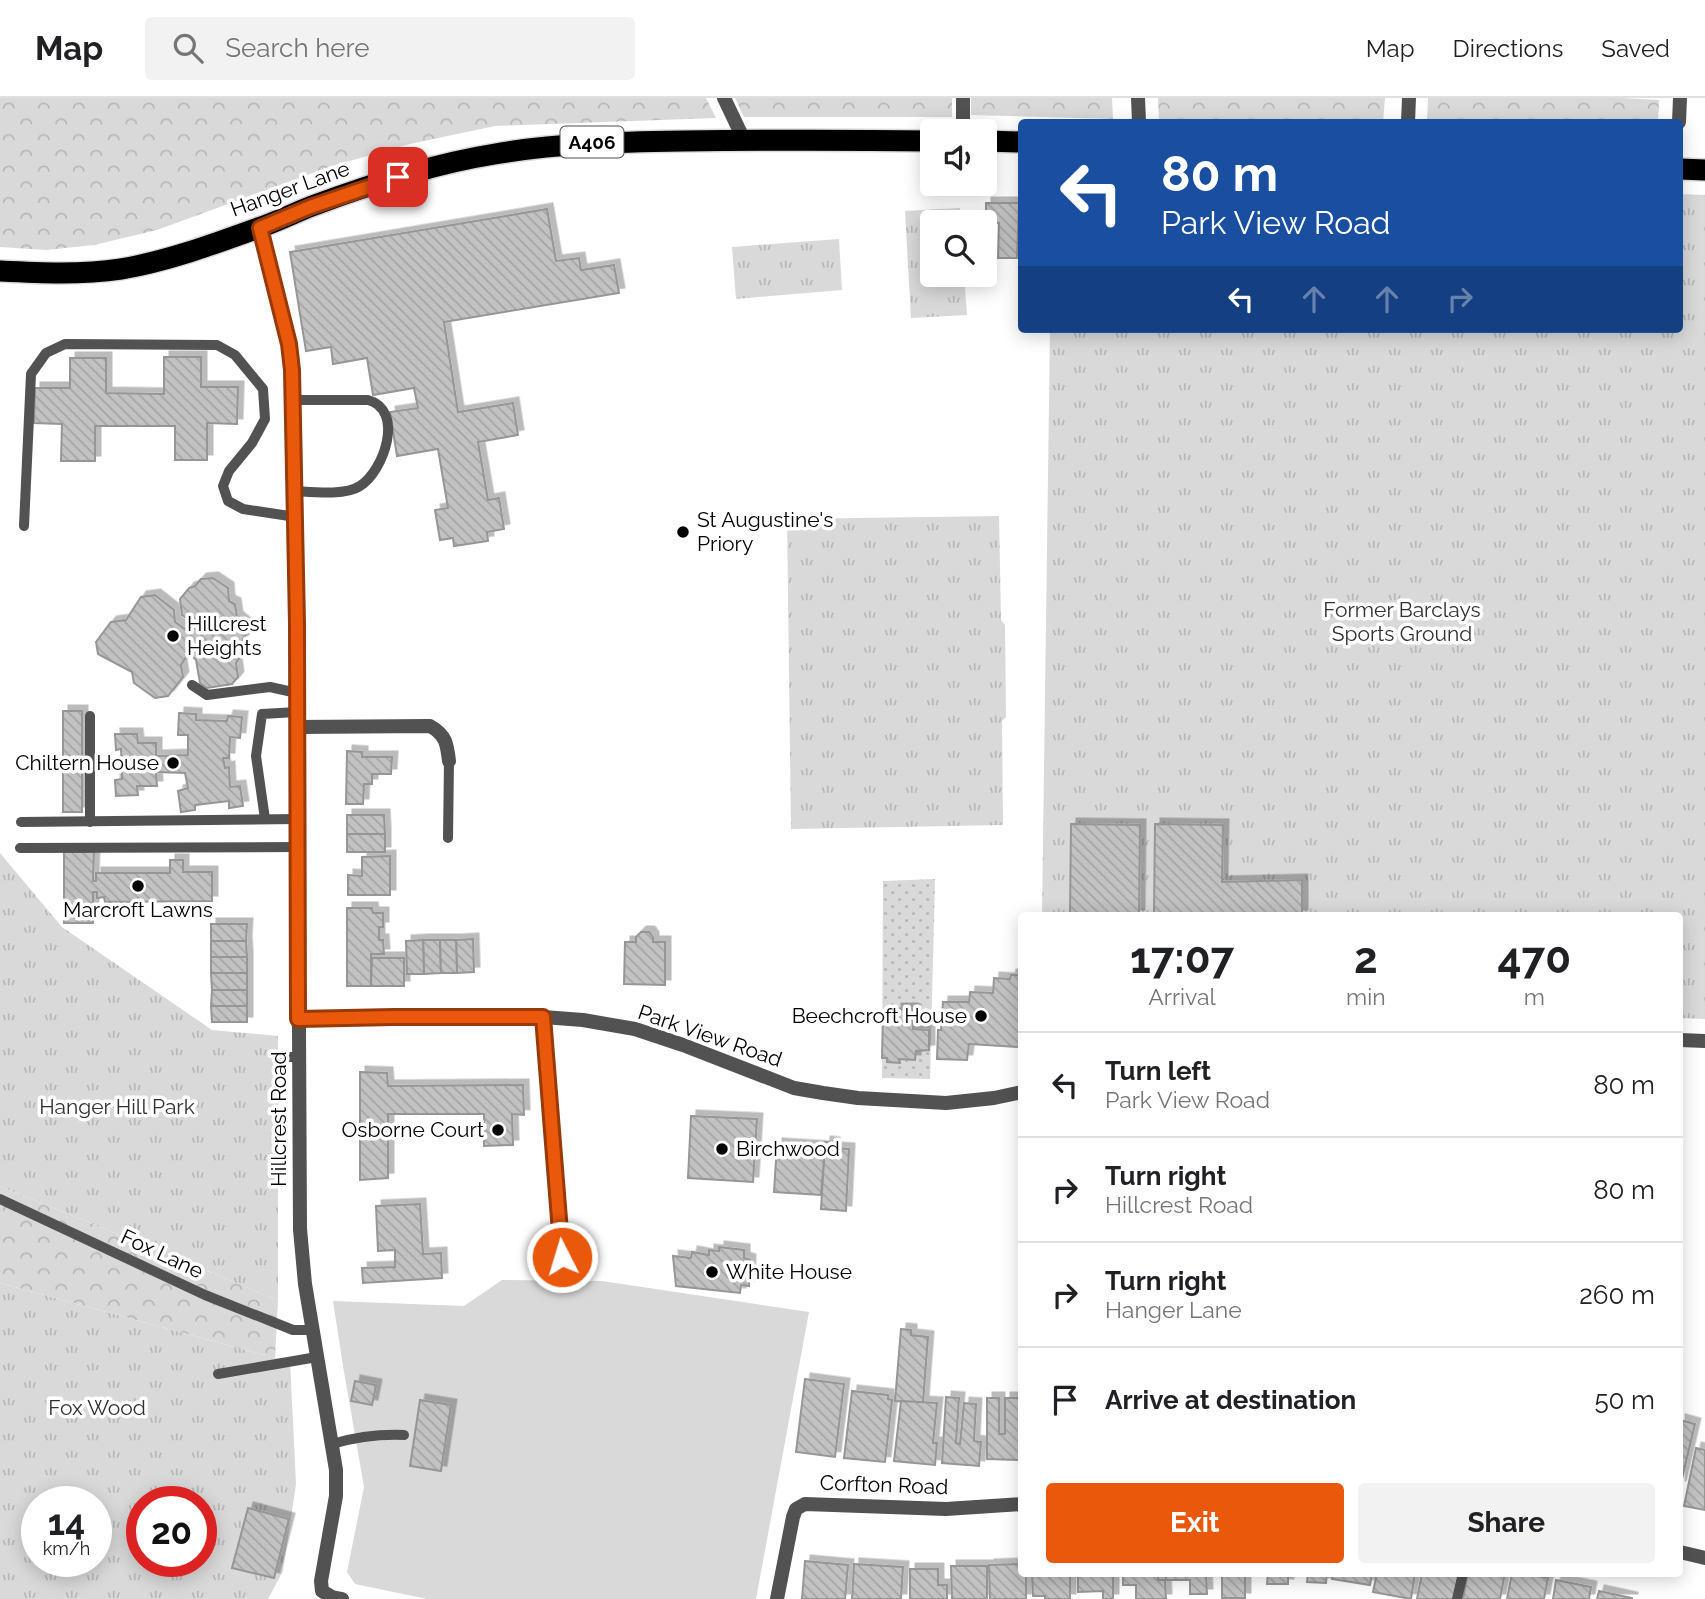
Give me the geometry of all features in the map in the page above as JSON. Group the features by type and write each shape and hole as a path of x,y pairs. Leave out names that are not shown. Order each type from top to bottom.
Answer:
{"highway":[{"name":"Hanger Lane","path":"0,271 46,273 119,269 153,262 260,228 376,184 441,165 495,154 591,142 920,141"},
{"path":"997,141 1018,142"},
{"path":"1683,169 1705,170"}],"street":[{"path":"724,98 744,140"},
{"path":"963,98 963,119"},
{"path":"1138,98 1139,119"},
{"path":"1408,119 1409,98"},
{"path":"1679,119 1680,98"},
{"name":"Hillcrest Road","path":"260,228 289,344 293,400 300,1230 305,1284 336,1470 337,1496 321,1581 322,1591 331,1597 342,1599"},
{"path":"297,727 430,726 439,731 445,739 449,761"},
{"name":"Park View Road","path":"298,1019 543,1017 583,1020 635,1029 794,1088 823,1093 858,1098 946,1103 1018,1093"},
{"path":"1683,1040 1705,1041"},
{"name":"Corfton Road","path":"777,1599 793,1517 796,1509 804,1504 946,1509 1018,1504"},
{"path":"1683,1553 1705,1558"}],"lane":[{"path":"24,526 31,374 46,353 65,344 217,345 235,355 263,389 265,419 252,443 229,471 223,486 225,494 228,501 243,509 296,517"},
{"path":"293,400 376,402 386,417 388,427 383,455 376,468 360,486 344,491 295,491"},
{"path":"192,685 206,695 270,687 297,693"},
{"path":"265,819 256,756 262,714 297,712"},
{"path":"90,716 90,822"},
{"path":"448,838 449,761"},
{"path":"21,822 297,819"},
{"path":"20,848 298,847"},
{"path":"543,1017 562,1257"},
{"path":"278,1057 299,1057"},
{"name":"Fox Lane","path":"0,1199 205,1295 293,1330 312,1330"},
{"path":"218,1374 317,1357"},
{"path":"332,1444 355,1437 404,1435"},
{"path":"1457,1599 1462,1577"}],"green space":[{"path":"0,98 706,98 716,118 495,126 410,144 332,166 157,230 94,245 46,250 0,247"},
{"path":"735,98 952,98 952,117 744,117"},
{"path":"971,98 1112,98 1113,119 971,115"},
{"path":"1158,98 1385,98 1383,119 1159,119"},
{"path":"1428,98 1659,100 1658,119 1427,119"},
{"name":"Former Barclays Sports Ground","path":"1683,194 1705,195 1705,1019 1683,1018 1683,912 1042,912 1050,333 1683,333"},
{"path":"960,208 960,210 923,210"},
{"path":"920,210 920,287 965,287 967,315 911,318 905,211"},
{"path":"839,239 842,290 736,299 732,247"},
{"path":"999,516 1001,620 1005,625 1003,825 791,829 787,519"},
{"name":"Hanger Hill Park","path":"0,853 62,927 212,1030 278,1036 278,1300 0,1186"},
{"path":"935,879 930,1079 882,1078 883,881"},
{"path":"0,1186 278,1300 275,1358 0,1283"},
{"path":"502,1280 602,1281 809,1312 756,1599 427,1599 355,1584 347,1572 364,1487 333,1301 464,1306"},
{"name":"Fox Wood","path":"0,1283 290,1361 296,1484 283,1571 268,1599 0,1599"}],"building":[{"path":"986,203 1018,203 1017,258 998,258 997,210 986,210"},
{"path":"547,209 556,261 579,258 581,270 614,265 619,293 444,322 458,412 513,403 518,435 478,442 488,500 499,498 504,529 487,532 488,541 454,546 453,538 440,540 435,510 448,508 438,449 397,456 390,412 418,408 414,388 373,395 367,358 333,364 331,347 306,351 290,252"},
{"path":"164,357 201,357 201,387 238,387 237,424 207,423 207,460 175,460 175,426 95,426 95,461 61,461 62,424 34,423 35,388 70,388 70,358 106,358 106,393 164,394"},
{"name":"Hillcrest Heights","path":"213,578 228,588 229,601 235,604 237,617 250,628 239,646 241,656 236,663 238,677 232,684 207,688 200,683 196,660 189,653 181,665 183,677 168,696 155,698 134,683 132,672 98,654 96,642 111,622 126,620 141,597 155,595 174,610 175,622 185,629 188,619 182,615 180,599 201,579"},
{"path":"63,711 82,711 82,812 63,812"},
{"name":"Chiltern House","path":"179,713 196,714 196,720 227,721 228,716 242,717 240,738 230,737 229,758 223,758 225,768 229,767 230,787 240,786 243,806 229,808 229,801 195,805 195,810 181,812 178,791 188,788 185,773 156,772 157,786 137,786 138,795 116,796 115,780 122,779 121,749 116,750 115,734 137,734 138,743 156,743 156,756 188,755 188,735 178,735"},
{"path":"347,751 362,752 362,757 392,757 391,774 372,774 372,784 364,784 363,804 346,804"},
{"path":"347,815 384,815 385,834 347,834"},
{"path":"1071,824 1140,825 1139,912 1070,912"},
{"path":"1155,824 1223,825 1222,882 1302,880 1302,912 1154,912"},
{"path":"347,834 385,834 385,852 347,852"},
{"name":"Marcroft Lawns","path":"64,852 94,852 93,881 96,881 96,873 170,873 170,860 183,860 183,872 212,872 212,901 105,902 104,897 97,898 97,892 93,892 93,923 64,923"},
{"path":"390,856 390,895 348,895 348,875 362,876 362,857"},
{"path":"347,908 372,908 373,913 383,913 379,940 383,940 384,954 371,954 371,986 347,986"},
{"path":"211,924 247,924 246,941 211,941"},
{"path":"641,932 649,932 653,942 665,942 665,985 624,984 625,942 636,942 636,937"},
{"path":"473,939 474,972 457,973 456,940"},
{"path":"423,940 440,940 441,973 424,974"},
{"path":"423,940 424,974 407,974 406,941"},
{"path":"440,940 456,940 457,973 441,973"},
{"path":"211,941 246,941 247,957 211,957"},
{"path":"211,957 247,957 247,973 211,973"},
{"path":"372,958 404,958 404,986 371,986"},
{"path":"211,973 247,973 247,990 212,990"},
{"name":"Beechcroft House","path":"1011,975 1018,975 1018,1047 969,1044 967,1060 937,1059 943,1002 969,1002 970,992 993,993 994,978 1010,979"},
{"path":"212,990 247,990 247,1006 211,1006"},
{"path":"211,1006 247,1006 247,1022 212,1022"},
{"path":"896,1009 913,1009 913,1029 929,1030 929,1050 916,1051 915,1060 899,1059 900,1063 887,1062 887,1058 882,1058 883,1013 896,1014"},
{"name":"Osborne Court","path":"360,1072 387,1073 388,1086 523,1085 524,1115 512,1114 513,1145 484,1146 484,1114 388,1114 388,1178 360,1180"},
{"name":"Birchwood","path":"691,1116 757,1119 753,1182 688,1178"},
{"path":"825,1142 834,1143 834,1148 849,1149 846,1211 821,1209"},
{"path":"777,1144 825,1147 821,1195 774,1192"},
{"path":"420,1204 423,1254 441,1253 442,1278 363,1283 362,1268 395,1267 395,1250 378,1251 376,1206"},
{"name":"White House","path":"719,1247 744,1250 744,1258 750,1260 749,1286 741,1285 740,1293 676,1286 673,1256 691,1258 692,1252 709,1255 709,1250 719,1251"},
{"path":"901,1329 911,1330 911,1335 928,1337 923,1403 895,1401"},
{"path":"805,1379 844,1384 835,1457 796,1452"},
{"path":"355,1381 376,1385 372,1405 351,1401"},
{"path":"852,1391 888,1395 888,1399 892,1400 885,1462 844,1458"},
{"path":"946,1397 959,1398 956,1443 960,1444 964,1403 976,1404 974,1441 981,1442 979,1466 942,1463"},
{"path":"987,1398 999,1398 999,1434 1005,1434 1005,1398 1018,1398 1018,1460 987,1459"},
{"path":"420,1400 451,1405 441,1471 410,1466"},
{"path":"901,1401 937,1403 933,1443 937,1443 935,1465 894,1461"},
{"path":"1683,1421 1695,1424 1683,1474"},
{"path":"1696,1448 1705,1450 1705,1510 1684,1506"},
{"path":"248,1508 289,1519 274,1578 232,1568"},
{"path":"805,1561 848,1565 845,1599 802,1599"},
{"path":"854,1564 903,1567 901,1599 852,1599"},
{"path":"1018,1564 1018,1577 1026,1577 1026,1599 990,1599 989,1565"},
{"path":"951,1566 987,1566 987,1599 952,1599"},
{"path":"910,1569 938,1569 938,1585 947,1585 947,1599 910,1599"},
{"path":"1032,1577 1070,1577 1070,1599 1033,1596"},
{"path":"1078,1577 1113,1577 1113,1599 1103,1599 1103,1591 1078,1592"},
{"path":"1123,1577 1158,1577 1158,1580 1165,1580 1166,1599 1136,1599 1136,1585 1123,1585"},
{"path":"1166,1577 1206,1577 1207,1594 1190,1594 1190,1580 1166,1580"},
{"path":"1222,1577 1245,1577 1245,1598 1222,1598"},
{"path":"1268,1577 1288,1577 1288,1584 1267,1584"},
{"path":"1308,1577 1327,1577 1326,1583 1307,1582"},
{"path":"1332,1577 1371,1577 1370,1585"},
{"path":"1376,1577 1414,1577 1411,1599 1373,1592"},
{"path":"1421,1577 1459,1577 1454,1599 1417,1599"},
{"path":"1467,1577 1504,1577 1500,1599 1463,1599"},
{"path":"1511,1577 1548,1578 1544,1599 1507,1599"},
{"path":"1556,1580 1591,1587 1589,1599 1553,1599"},
{"path":"1599,1591 1632,1598 1632,1599 1597,1599"}],"place":[{"name":"St Augustine's Priory","path":"683,532"},
{"name":"Hillcrest Heights","path":"173,636"},
{"name":"Chiltern House","path":"173,763"},
{"name":"Marcroft Lawns","path":"138,886"},
{"name":"Beechcroft House","path":"981,1016"},
{"name":"Osborne Court","path":"498,1130"},
{"name":"Birchwood","path":"722,1149"},
{"name":"White House","path":"712,1272"}],"route":[{"path":"398,177 310,207 260,228 281,307 292,370 297,624 298,1019 543,1017 562,1257"}]}
